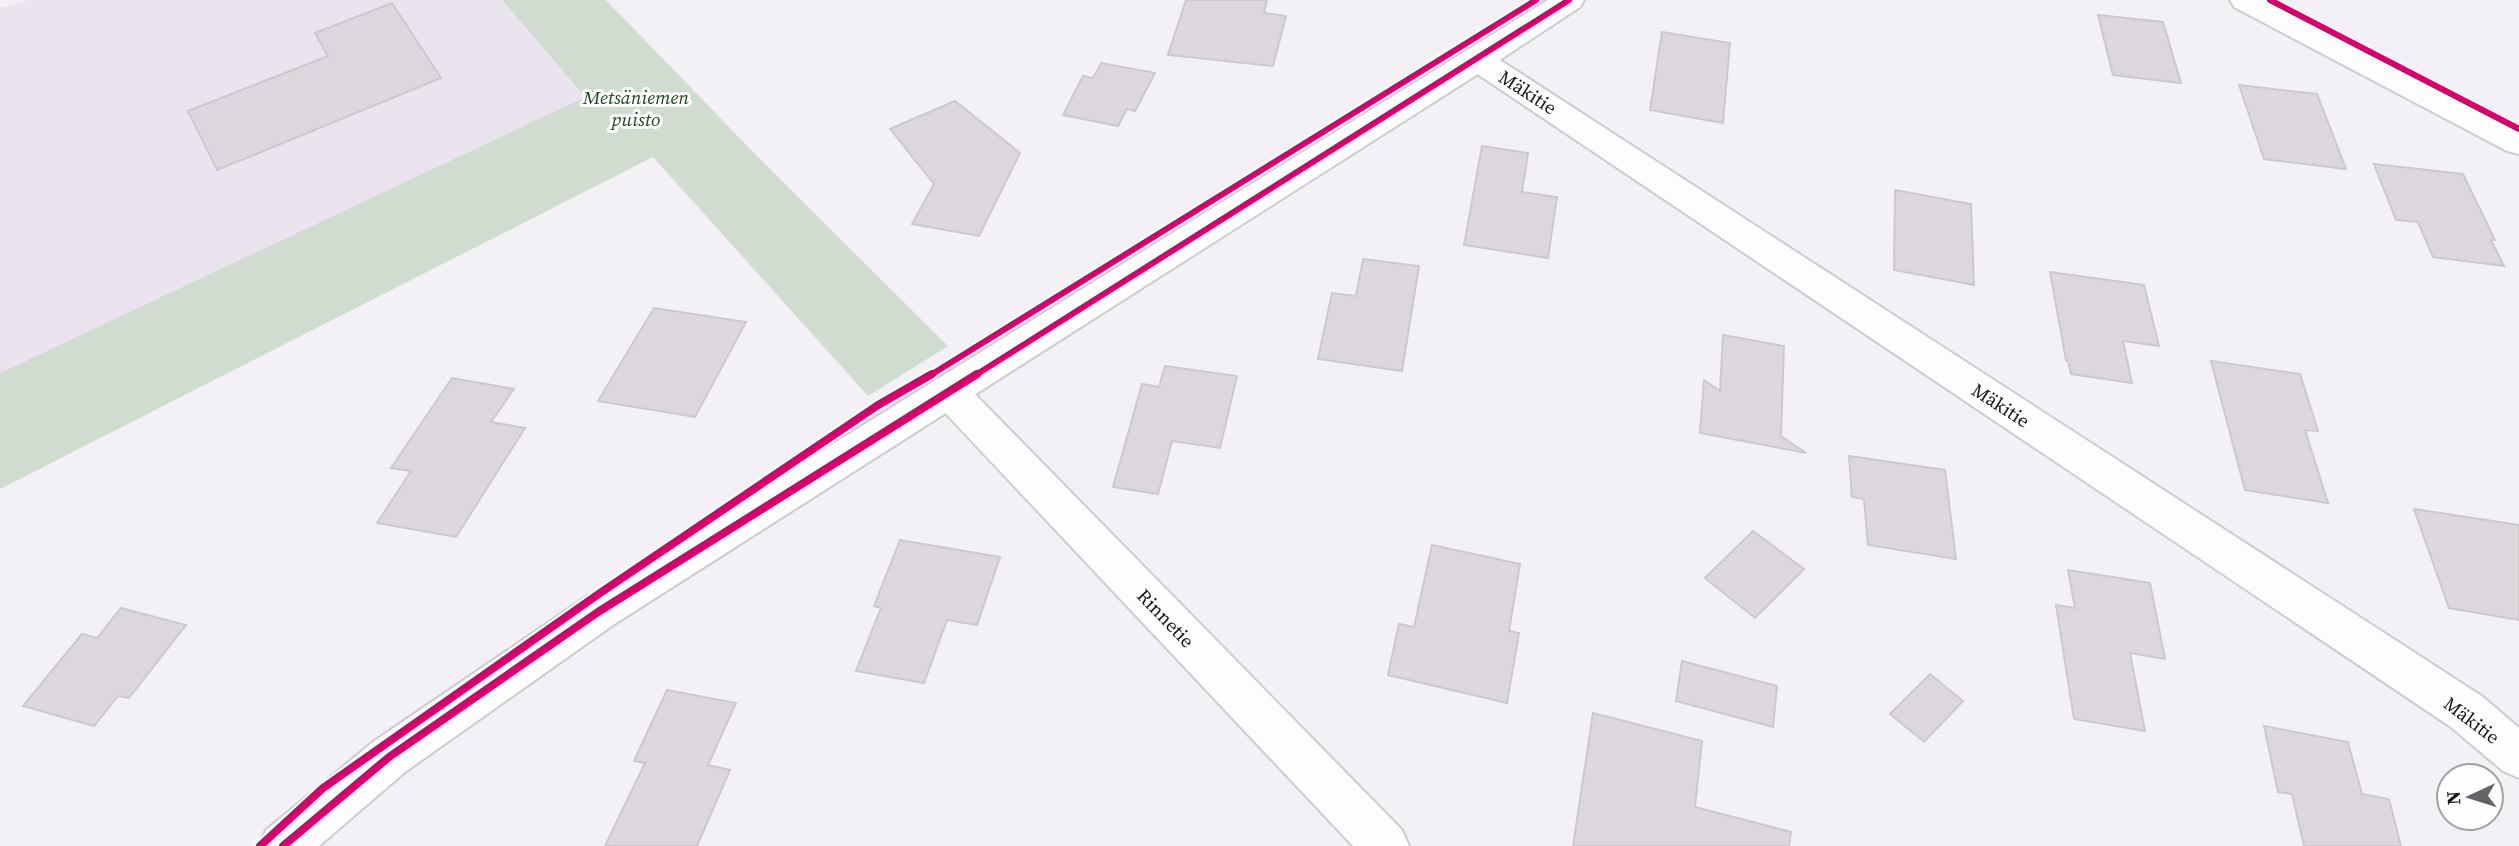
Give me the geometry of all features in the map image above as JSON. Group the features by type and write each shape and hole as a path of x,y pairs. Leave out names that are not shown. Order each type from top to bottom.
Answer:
{"street":[{"path":"283,846 390,757 598,612 1478,60 1569,0"},
{"path":"2245,0 2519,143"},
{"name":"Mäkitie","path":"1478,60 2467,712 2519,756"},
{"name":"Rinnetie","path":"948,391 1385,846"}],"shaded area":[{"path":"30,0 502,0 585,97 0,373 0,8"}],"green space":[{"name":"Metsäniemen puisto","path":"502,0 606,0 757,156 948,346 868,396 653,157 0,489 0,373 585,97"}],"building":[{"path":"1186,0 1267,0 1264,13 1286,16 1273,66 1168,55"},
{"path":"392,3 441,78 217,170 188,111 328,56 315,33"},
{"path":"2098,15 2163,22 2181,83 2113,75"},
{"path":"1662,32 1730,43 1723,123 1650,110"},
{"path":"1101,63 1155,73 1135,111 1127,109 1118,126 1063,115 1083,76 1093,78"},
{"path":"2239,85 2317,94 2346,169 2264,159"},
{"path":"955,101 1020,153 979,236 912,224 934,184 890,129"},
{"path":"1482,146 1528,153 1522,192 1557,197 1548,258 1464,245"},
{"path":"2374,164 2463,174 2495,240 2491,240 2504,266 2433,257 2418,222 2396,220"},
{"path":"1895,190 1971,204 1974,285 1894,270"},
{"path":"1363,259 1419,266 1402,371 1318,359 1332,293 1356,296"},
{"path":"2050,272 2144,285 2159,346 2123,341 2132,383 2071,374"},
{"path":"654,308 746,322 695,417 598,401"},
{"path":"1723,335 1784,346 1781,436 1806,453 1700,433 1704,380 1720,391"},
{"path":"2211,361 2300,374 2318,431 2305,430 2328,503 2245,490"},
{"path":"1165,366 1237,376 1220,448 1172,441 1158,494 1113,487 1142,384 1159,387"},
{"path":"452,378 514,389 491,422 525,428 456,537 377,523 411,471 391,468"},
{"path":"1849,456 1945,470 1956,559 1868,545 1864,499 1852,497"},
{"path":"2414,509 2519,525 2519,620 2449,608"},
{"path":"1753,531 1804,569 1755,618 1705,578"},
{"path":"900,540 1000,557 977,625 947,620 924,683 856,671 881,608 874,606"},
{"path":"1432,545 1520,564 1509,631 1519,633 1507,703 1388,675 1399,624 1414,627"},
{"path":"2068,570 2150,583 2165,659 2130,653 2145,731 2074,719 2056,605 2075,608"},
{"path":"121,608 186,625 129,698 118,696 94,726 23,706 82,634 97,638"},
{"path":"1682,661 1777,686 1773,727 1676,701"},
{"path":"1930,674 1963,701 1924,742 1890,714"},
{"path":"667,690 736,703 708,765 730,770 697,846 605,846 645,763 634,761"},
{"path":"1593,713 1702,741 1695,807 1791,832 1789,846 1573,846"},
{"path":"2264,726 2348,742 2362,794 2389,799 2401,846 2304,846 2292,794 2278,792"}],"cycle path":[{"path":"260,846 323,788 600,593 878,405 959,359 1536,0"},
{"path":"283,846 389,757 598,612 1478,60 1569,0"},
{"path":"2270,0 2519,129"}]}
